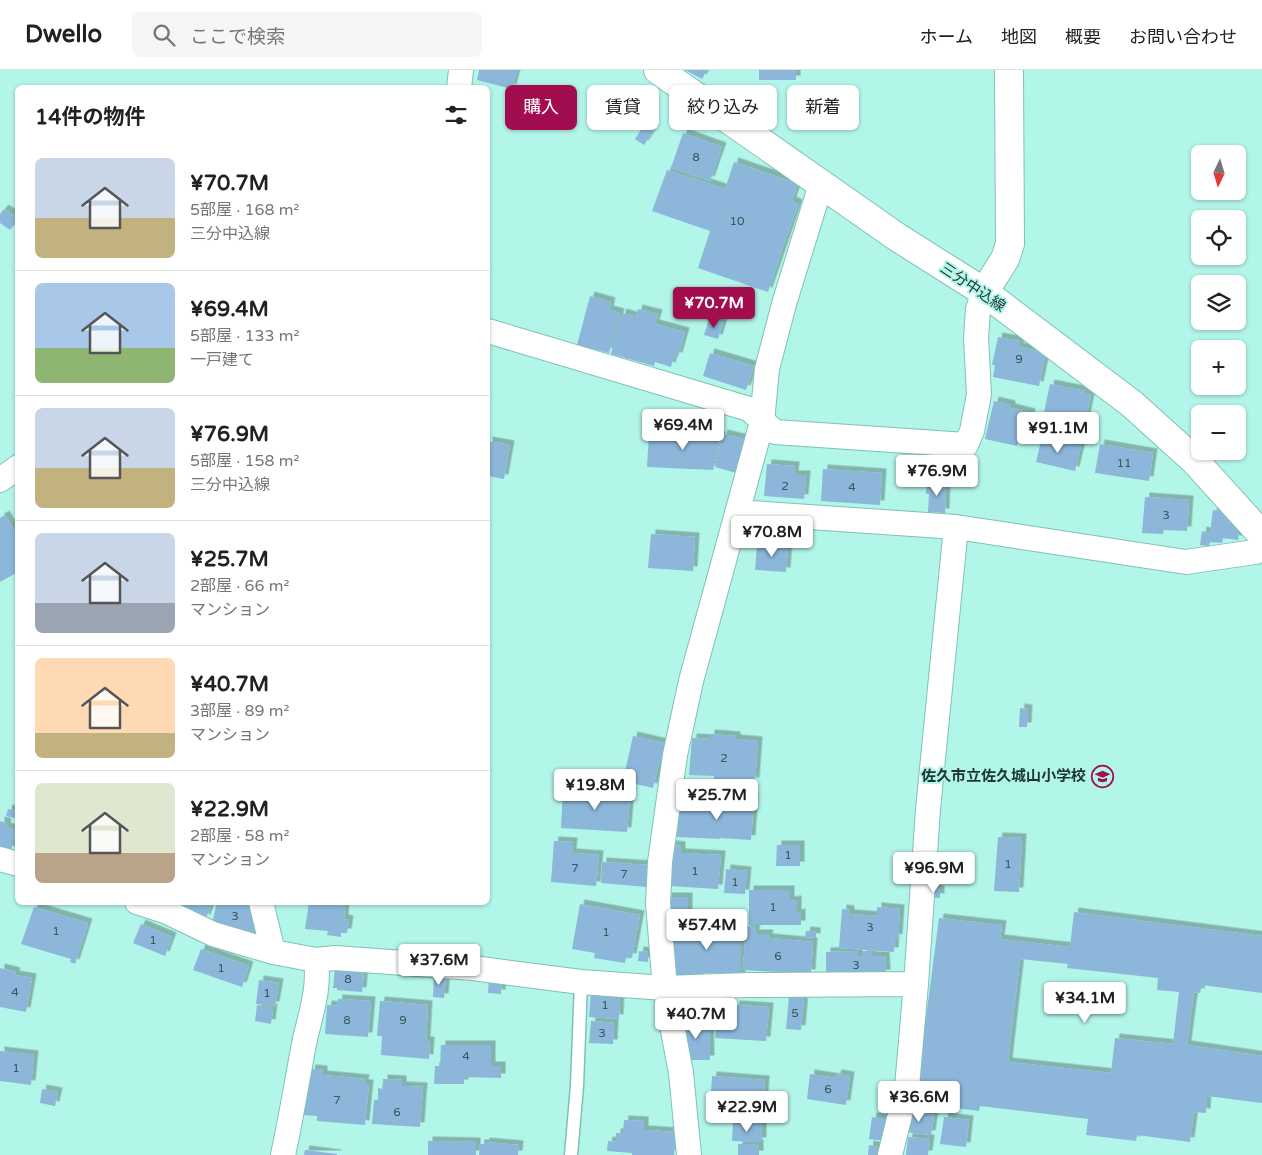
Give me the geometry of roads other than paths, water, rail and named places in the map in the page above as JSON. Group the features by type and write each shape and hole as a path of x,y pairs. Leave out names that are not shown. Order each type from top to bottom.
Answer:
{"main road":[{"name":"三分中込線","path":"658,70 820,184 984,292 1125,398 1194,460 1262,535"},
{"path":"984,292 1004,259 1010,244 1009,70"}],"street":[{"path":"458,85 461,70"},
{"path":"688,1155 681,1073 665,988 658,903 660,862 675,755 691,681 762,422 767,369 784,304 820,184"},
{"path":"490,332 749,409 775,432 966,445 972,431 979,394 976,338 978,309 984,292"},
{"path":"0,480 15,469"},
{"path":"737,512 956,527 1186,562 1262,550"},
{"path":"890,1155 907,1087 928,809 956,527"},
{"path":"0,859 15,863"},
{"path":"146,905 165,911 213,934 273,952 316,960 335,958 472,968 581,982 665,988 748,985 916,984"},
{"path":"262,905 273,952"},
{"path":"283,1155 304,1043 316,993 318,974 316,960"}],"lane":[{"path":"571,1155 577,1086 581,982"}],"place":[{"name":"佐久市立佐久城山小学校","path":"1102,776"}]}
